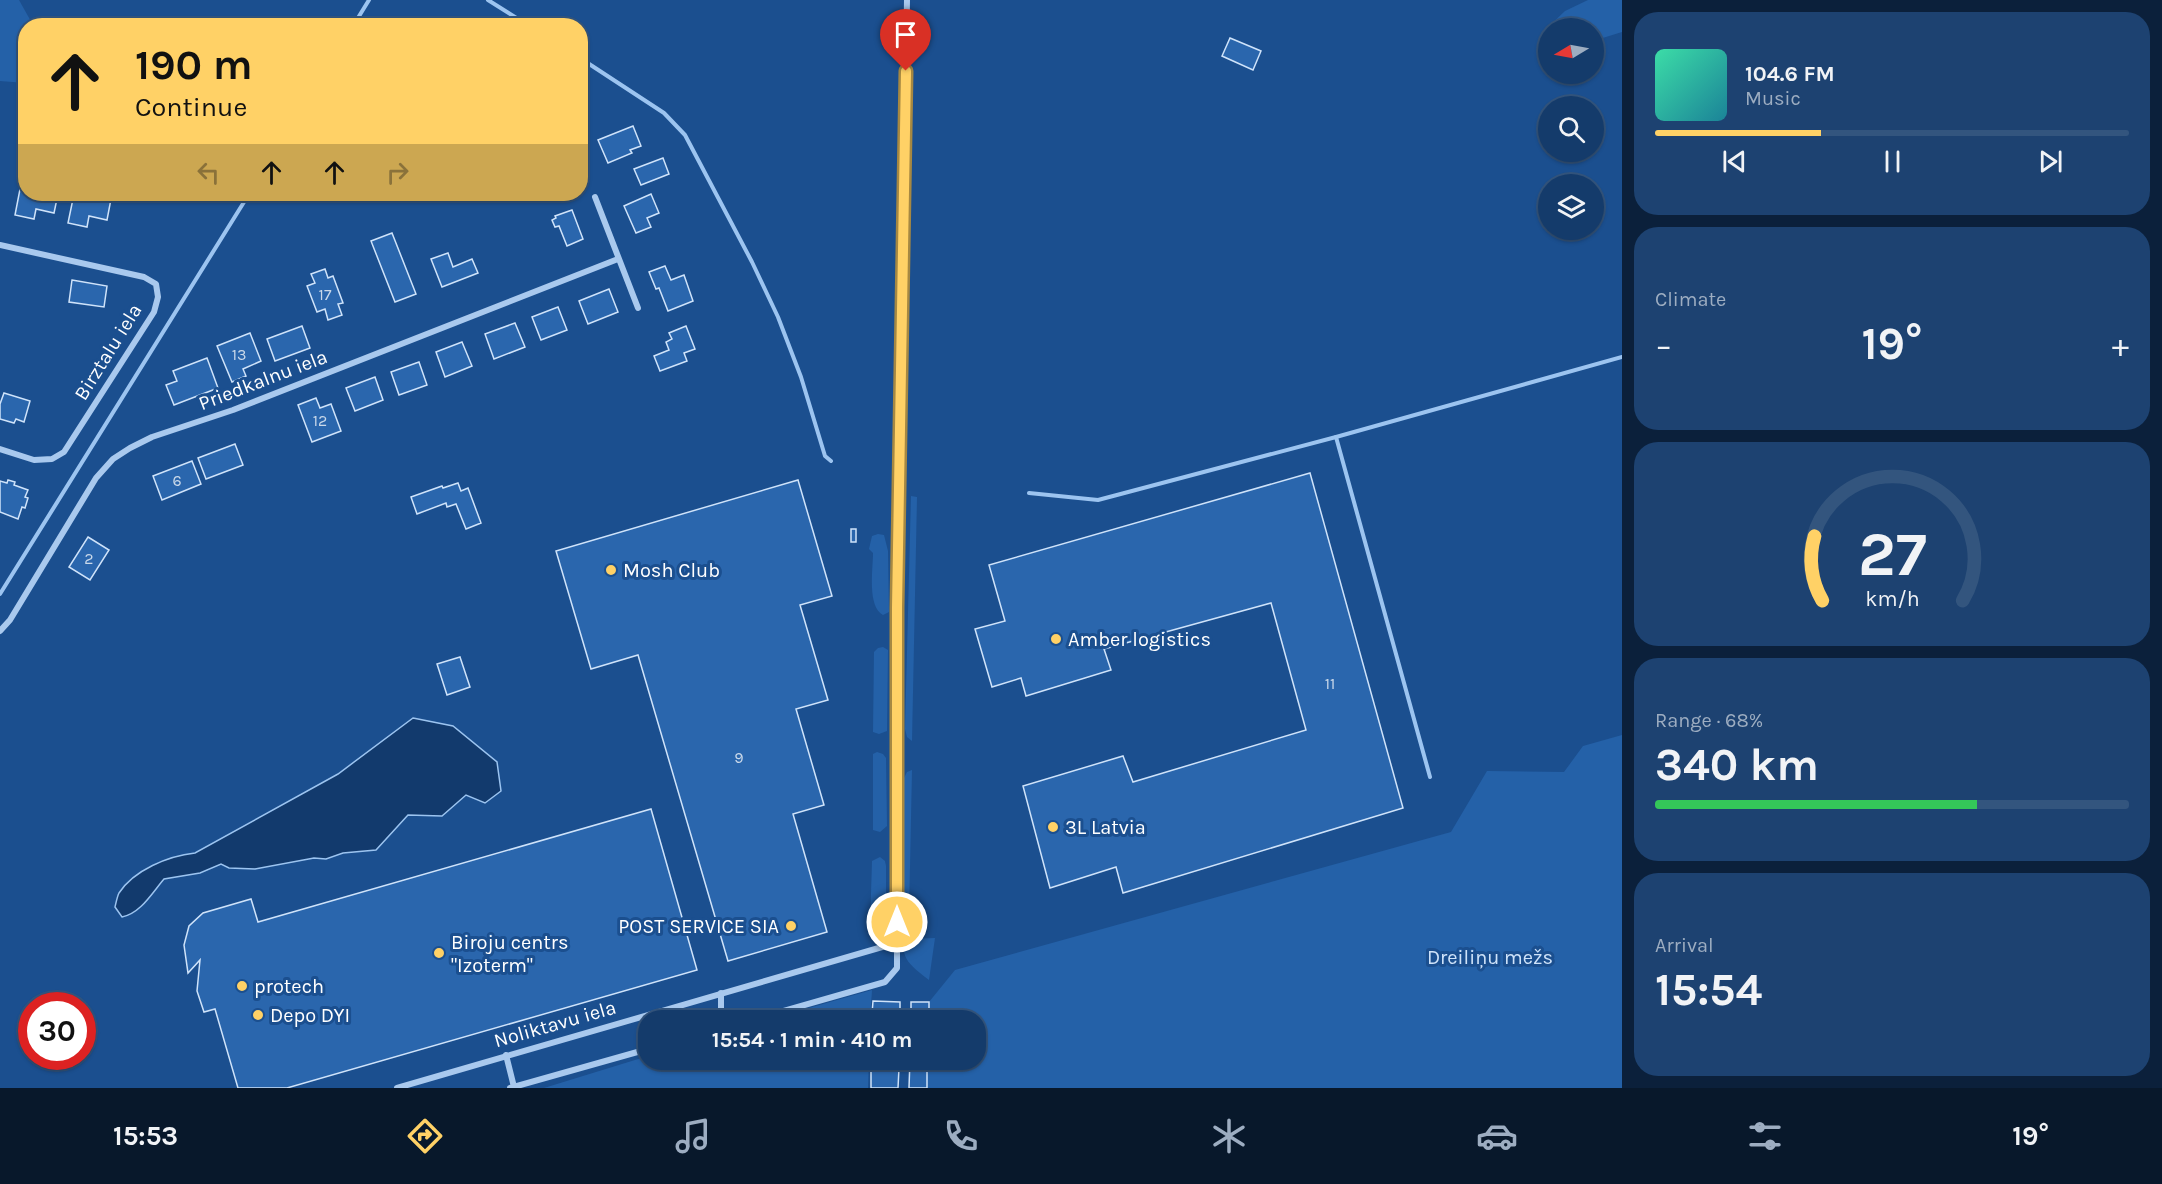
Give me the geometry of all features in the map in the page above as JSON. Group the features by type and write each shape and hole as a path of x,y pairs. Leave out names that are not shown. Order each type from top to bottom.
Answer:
{"street":[{"path":"787,1010 885,982 897,968 898,530 907,0"},
{"path":"595,197 638,308"},
{"name":"Birztalu iela","path":"0,245 144,277 156,284 158,297 154,312 64,452 52,459 34,459 0,449"},
{"name":"Priedkalnu iela","path":"0,631 10,620 96,478 113,459 130,448 152,437 233,410 618,259"},
{"name":"Noliktavu iela","path":"397,1088 896,943"},
{"path":"721,993 721,1010"},
{"path":"506,1055 512,1088 638,1052"}],"green space":[{"path":"0,0 19,0 29,18 18,18 18,82 0,81"},
{"path":"1588,0 1622,0 1622,32 1604,38 1604,18 1558,18 1565,11"},
{"path":"911,496 917,497 912,741 907,737 905,729"},
{"path":"884,535 888,551 889,612 883,615 878,610 873,596 873,553 869,549 872,536"},
{"path":"883,647 888,650 887,731 879,734 873,732 874,652"},
{"name":"Dreiliņu mežs","path":"1622,735 1622,1088 927,1088 927,1070 986,1070 986,1010 929,1010 929,1002 955,970 1451,832 1487,771 1564,772 1583,746"},
{"path":"877,752 886,758 887,826 880,832 873,830 873,754"},
{"path":"912,770 909,915 904,917 904,778 907,772"},
{"path":"880,857 885,861 886,866 886,923 870,927 872,861"},
{"path":"908,921 908,939 935,938 929,980 913,967 905,956 904,922"},
{"path":"872,990 871,1010 802,1010"},
{"path":"638,1059 638,1070 869,1070 868,1088 544,1088"}],"shaded area":[{"path":"413,718 453,726 497,762 501,791 485,803 466,795 442,816 408,815 376,850 343,853 326,859 314,858 255,869 229,868 221,864 200,873 164,879 146,902 129,915 122,917 115,907 119,893 133,877 163,861 195,853 338,774"}],"building":[{"path":"1230,38 1261,51 1253,70 1222,56"},
{"path":"633,126 641,146 630,150 632,153 608,163 598,140"},
{"path":"663,158 669,174 641,185 634,169"},
{"path":"651,194 659,213 647,218 651,227 636,233 624,206"},
{"path":"18,200 57,201 54,213 36,209 34,219 15,215"},
{"path":"73,201 111,201 107,220 89,216 87,227 68,223"},
{"path":"572,210 583,239 567,246 559,226 555,227 552,220 556,218 555,216"},
{"path":"392,233 416,294 395,302 371,241"},
{"path":"448,253 453,267 472,259 478,273 442,287 431,259"},
{"path":"665,266 671,280 684,275 693,301 668,311 659,288 656,289 649,272"},
{"path":"325,269 328,278 333,276 343,303 338,304 342,315 328,320 325,309 317,312 307,286 315,283 311,274"},
{"path":"72,280 107,286 104,307 69,302"},
{"path":"609,289 618,312 588,324 579,301"},
{"path":"558,307 567,330 541,340 532,317"},
{"path":"515,323 525,347 494,359 485,334"},
{"path":"302,326 310,348 275,361 267,339"},
{"path":"686,326 695,349 684,353 687,361 660,371 654,356 669,350 666,342 672,339 669,333"},
{"path":"250,333 261,361 243,369 246,376 232,382 217,346"},
{"path":"462,342 472,366 445,377 436,352"},
{"path":"207,358 218,388 174,405 166,385 177,381 173,371"},
{"path":"419,362 427,385 399,395 391,372"},
{"path":"375,377 383,400 355,411 346,388"},
{"path":"4,393 30,401 24,422 16,419 14,423 0,419 0,404"},
{"path":"316,398 320,408 331,404 341,431 312,442 298,405"},
{"path":"235,444 243,465 206,479 198,458"},
{"path":"192,461 201,484 162,500 153,476"},
{"path":"1310,473 1403,808 1123,893 1116,867 1050,888 1023,786 1123,756 1133,782 1306,730 1271,603 1104,649 1111,670 1026,696 1021,678 992,687 975,629 1005,621 989,565"},
{"path":"8,480 28,490 25,497 28,498 25,508 22,507 18,519 0,512 0,481 7,483"},
{"path":"798,480 832,596 800,605 828,700 796,709 824,805 793,814 827,932 728,961 638,655 591,669 556,551"},
{"path":"458,483 461,491 468,488 481,523 466,529 456,504 447,507 446,503 417,514 411,497"},
{"path":"851,529 856,529 856,542 851,542"},
{"path":"88,537 109,550 90,580 69,567"},
{"path":"460,657 470,687 447,695 437,664"},
{"name":"Biroju centrs \"Izoterm\"","path":"651,809 697,970 287,1088 238,1088 215,1009 204,1012 197,991 200,960 188,973 184,945 189,926 203,913 251,899 258,922"},
{"path":"873,1001 900,1002 900,1010 872,1010"},
{"path":"911,1002 929,1002 929,1010 911,1010"},
{"path":"871,1070 899,1070 898,1088 871,1088"},
{"path":"910,1070 927,1070 927,1088 909,1088"}],"waterway":[{"path":"358,18 369,0"},
{"path":"488,0 516,18"},
{"path":"588,63 664,113 685,135 752,262 778,317 801,377 825,456 831,461"},
{"path":"0,594 245,201"},
{"path":"1029,493 1098,500 1336,437 1622,357"},
{"path":"1336,437 1430,777"}],"place":[{"name":"Mosh Club","path":"611,570"},
{"name":"Amber logistics","path":"1056,639"},
{"name":"3L Latvia","path":"1053,827"},
{"name":"POST SERVICE SIA","path":"791,926"},
{"name":"Biroju centrs \"Izoterm\"","path":"439,953"},
{"name":"protech","path":"242,986"},
{"name":"Depo DYI","path":"258,1015"}],"route":[{"path":"897,922 897,608 906,71"}]}
